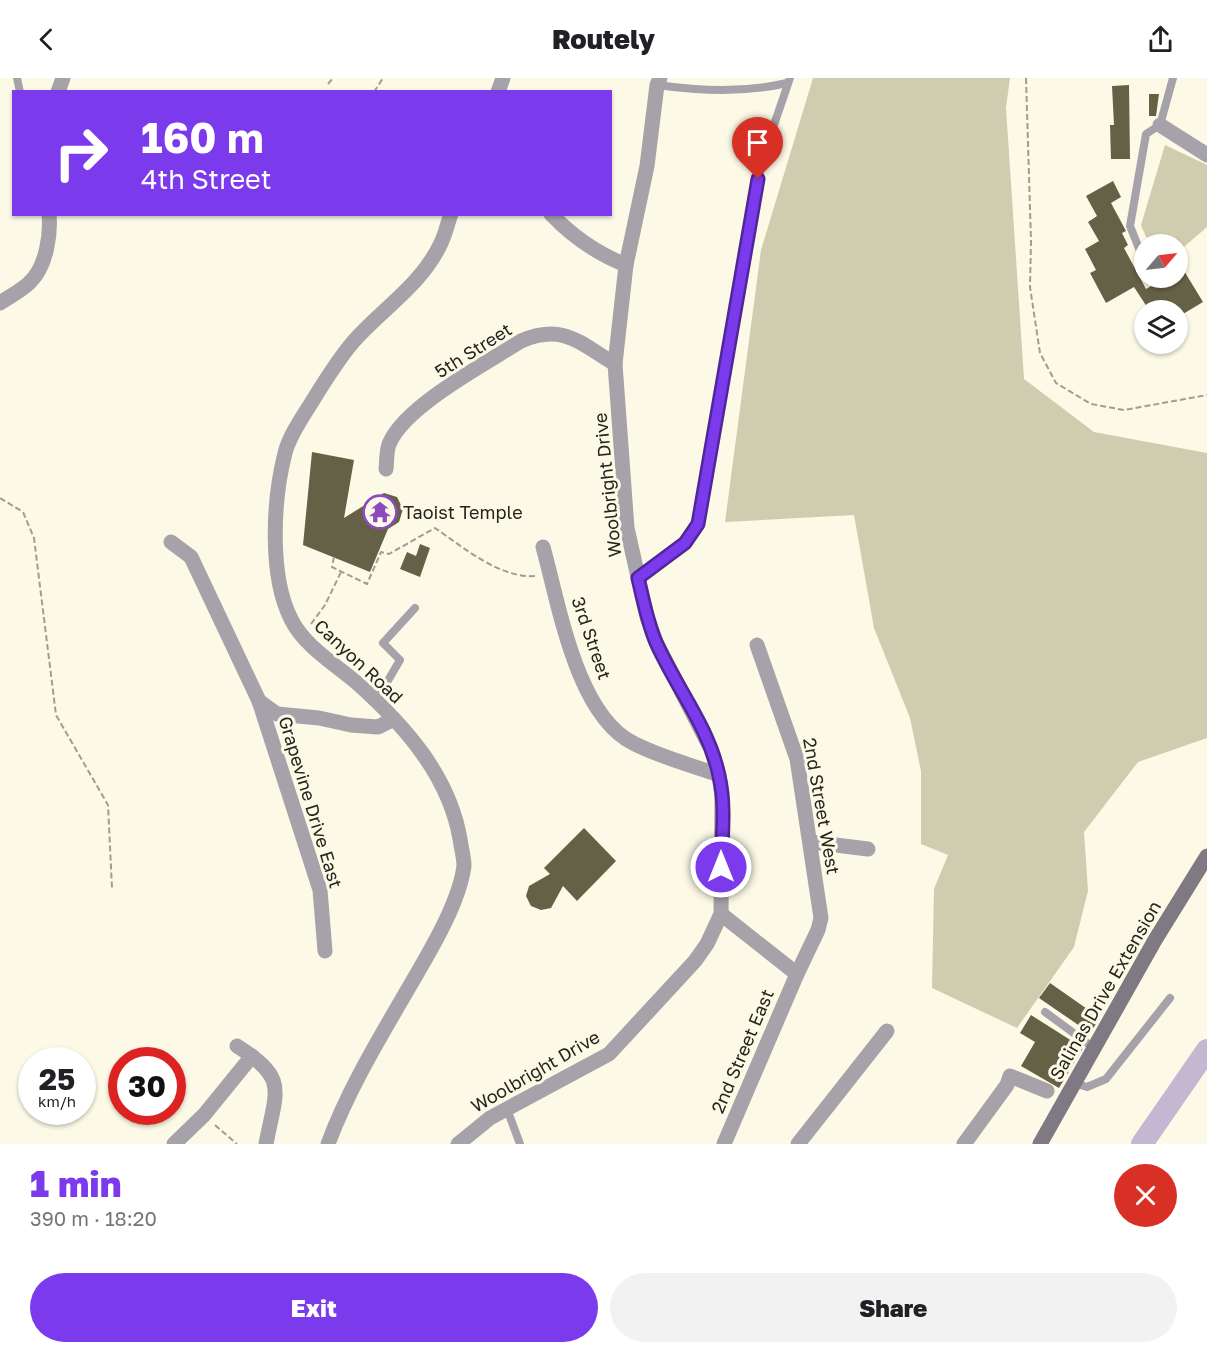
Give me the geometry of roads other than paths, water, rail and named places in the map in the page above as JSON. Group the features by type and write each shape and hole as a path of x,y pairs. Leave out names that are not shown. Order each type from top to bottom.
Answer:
{"street":[{"name":"Woolbright Drive","path":"458,1144 469,1132 507,1109 609,1054 695,961 707,944 721,914 722,796 719,775 711,749 685,694 656,642 646,617 627,528 615,364 626,265 647,166 659,82"},
{"path":"1160,125 1207,154"},
{"path":"0,303 32,281 41,264 50,230 49,216"},
{"name":"Canyon Road","path":"328,1144 337,1120 384,1030 438,938 464,865 455,816 445,788 418,745 376,701 302,636 282,601 275,567 274,545 285,452 302,418 347,350 423,272 440,246 450,216"},
{"path":"553,216 565,229 605,257 626,265"},
{"name":"5th Street","path":"386,469 389,443 404,422 424,404 521,341 538,334 564,334 615,364"},
{"name":"Grapevine Drive East","path":"171,542 191,557 259,701 320,890 326,951"},
{"name":"3rd Street","path":"543,547 572,654 594,702 615,731 633,743 719,775"},
{"name":"2nd Street West","path":"757,645 797,759 821,918 818,930 796,974"},
{"path":"259,701 277,714 319,718 351,725 378,727 392,720"},
{"path":"811,843 868,849"},
{"name":"Salinas Drive Extension","path":"1040,1144 1155,940 1207,856"},
{"path":"721,914 796,974"},
{"name":"2nd Street East","path":"724,1144 796,974"},
{"path":"798,1144 887,1031"},
{"path":"237,1046 271,1072 275,1095 266,1144"},
{"path":"174,1144 204,1115 252,1056"},
{"path":"964,1144 1010,1076 1047,1091"}],"lane":[{"path":"1134,236 1130,226 1146,134 1160,125 1173,78"},
{"path":"659,82 726,91 760,89 789,80"},
{"path":"638,578 685,543 698,524 762,160 789,80"},
{"path":"376,701 400,660 383,643 415,608"},
{"path":"1074,1083 1087,1087 1106,1079 1170,998"},
{"path":"1046,1012 1094,1048"},
{"path":"507,1109 520,1144"}],"waterway":[{"path":"1142,1144 1207,1050"}],"place":[{"name":"Taoist Temple","path":"380,512"}]}
